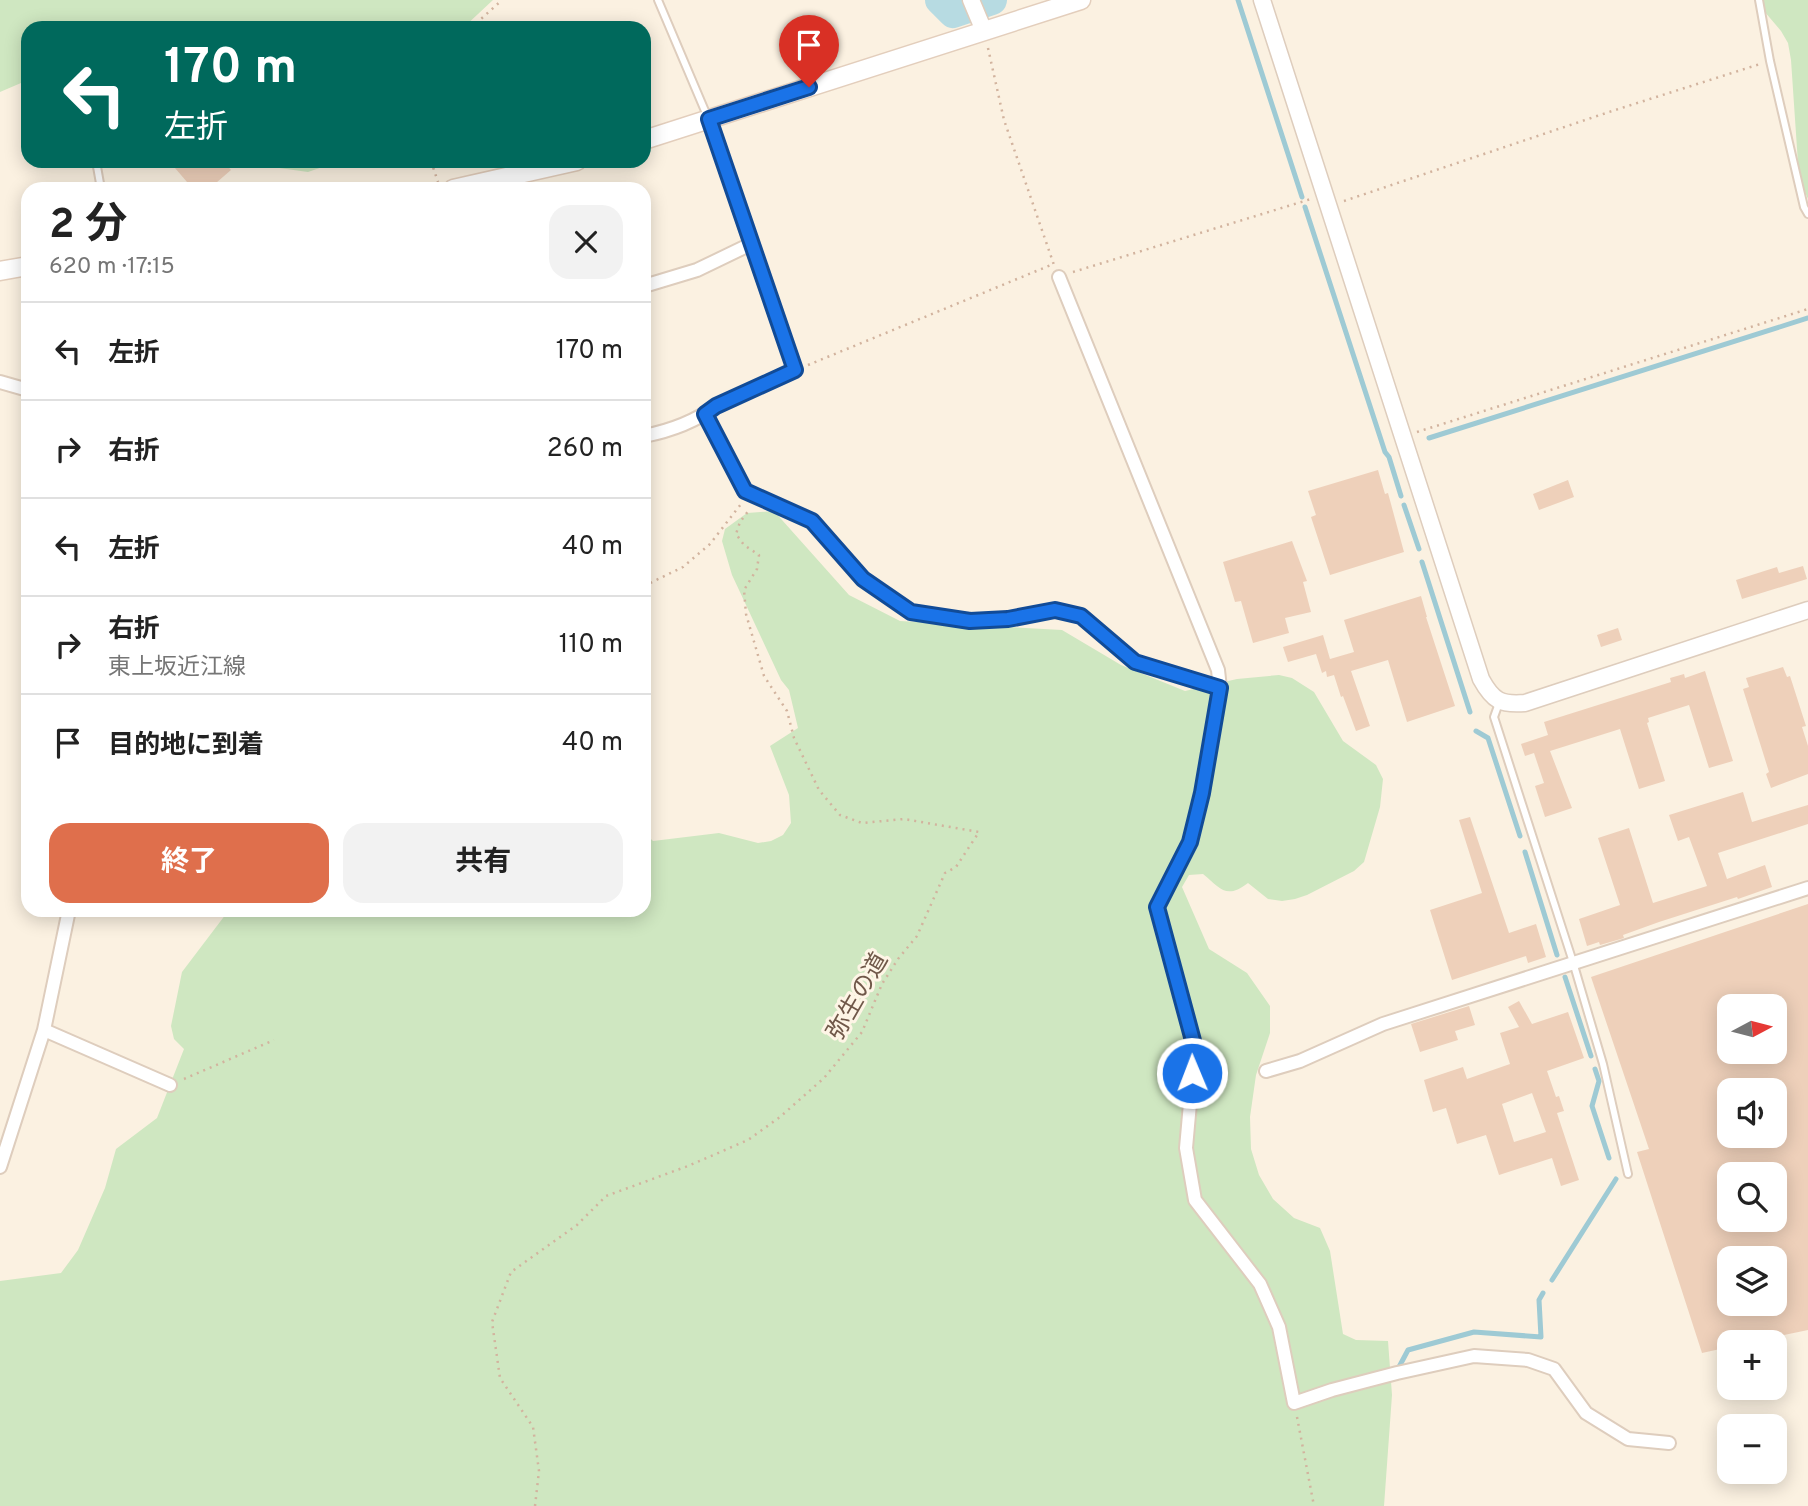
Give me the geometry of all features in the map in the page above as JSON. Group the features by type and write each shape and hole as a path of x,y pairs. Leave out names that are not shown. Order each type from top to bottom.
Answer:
{"main road":[{"path":"651,138 981,24 1081,0"},
{"path":"484,182 546,168"},
{"path":"0,271 21,267"}],"street":[{"path":"971,0 981,24"},
{"path":"1262,0 1481,679 1488,692 1499,701 1510,704 1541,698 1808,610"},
{"path":"651,435 705,414 716,406 795,370 709,119"},
{"path":"651,284 697,270 751,244"},
{"path":"1059,277 1219,670 1220,688 1202,793 1190,842 1157,907 1195,1048 1186,1148 1195,1199 1260,1283 1279,1327 1294,1403 1397,1373 1474,1356 1528,1360 1553,1368 1587,1413 1628,1439 1669,1443"},
{"path":"0,382 21,388"},
{"path":"705,414 745,491 812,521 863,579 911,612 970,621 1008,619 1055,610 1081,616 1135,662 1220,688"},
{"path":"1266,1071 1300,1060 1383,1024 1808,888"},
{"path":"0,1167 44,1030 68,917"},
{"path":"44,1030 170,1085"}],"lane":[{"path":"658,0 709,119"},
{"path":"1759,0 1770,61 1804,207 1808,214"},
{"path":"1499,701 1494,718 1573,962 1603,1065 1628,1174"}],"path":[{"path":"479,21 502,0"},
{"path":"795,370 1054,264 1004,120 981,24"},
{"path":"1059,277 1326,201 1770,61"},
{"path":"1403,437 1808,309"},
{"path":"651,583 684,567 754,495"},
{"name":"弥生の道","path":"535,1506 539,1471 533,1427 500,1378 492,1322 511,1272 577,1225 606,1196 688,1166 748,1140 780,1117 824,1078 862,1032 882,984 917,936 945,873 956,867 979,832 904,819 862,823 840,815 819,790 794,738 787,712 764,676 746,614 744,590 757,569 758,555 744,545 736,534 754,495"},
{"path":"170,1085 274,1040"},
{"path":"1294,1403 1314,1506"}],"green space":[{"path":"0,0 493,0 470,21 21,21 21,83 0,92"},
{"path":"1761,0 1808,0 1808,199 1799,178 1788,43 1764,11"},
{"path":"279,168 320,168 308,172"},
{"path":"774,511 849,595 900,621 1062,630 1121,665 1185,691 1237,679 1279,675 1292,678 1314,692 1343,741 1376,765 1383,779 1380,807 1364,862 1354,871 1307,895 1282,901 1268,899 1248,883 1234,891 1224,890 1203,874 1189,875 1182,887 1209,949 1247,973 1270,1006 1270,1033 1256,1075 1250,1117 1251,1149 1259,1175 1273,1199 1294,1218 1320,1228 1330,1251 1343,1334 1356,1340 1388,1341 1392,1395 1384,1506 0,1506 0,1281 61,1273 78,1250 105,1188 116,1149 157,1118 184,1049 174,1039 171,1026 182,972 224,917 651,917 651,839 653,841 719,833 758,843 783,835 791,823 789,795 770,746 798,728 789,690 781,680 732,575 722,541 725,529 747,513"}],"building":[{"path":"175,168 231,170 217,182 187,182"},
{"path":"1378,470 1385,494 1388,493 1404,552 1330,575 1311,517 1316,515 1308,491"},
{"path":"1568,480 1574,497 1539,510 1533,494"},
{"path":"1292,541 1307,581 1303,582 1311,612 1285,618 1289,633 1253,643 1241,601 1235,602 1223,562"},
{"path":"1803,566 1807,579 1742,599 1736,580 1777,567 1779,573"},
{"path":"1421,596 1455,706 1407,722 1388,660 1351,671 1370,726 1356,731 1334,675 1327,677 1326,671 1322,673 1316,654 1288,662 1283,647 1323,635 1330,659 1354,652 1344,620"},
{"path":"1618,628 1622,640 1601,647 1597,635"},
{"path":"1783,667 1787,677 1790,676 1806,726 1802,727 1808,746 1808,774 1771,788 1766,774 1769,772 1743,689 1749,687 1746,678"},
{"path":"1705,671 1733,761 1709,768 1689,705 1648,718 1647,723 1665,781 1639,789 1620,729 1550,751 1572,808 1545,817 1535,786 1544,783 1534,753 1525,756 1521,744 1548,735 1544,722 1671,682 1670,678 1684,674 1685,678"},
{"path":"1743,792 1752,822 1808,805 1808,824 1718,853 1727,879 1765,865 1772,887 1659,922 1623,935 1624,938 1587,946 1579,919 1620,905 1598,838 1629,828 1653,903 1707,886 1689,837 1678,841 1669,815"},
{"path":"1470,817 1509,933 1536,924 1546,957 1528,963 1526,956 1452,980 1430,910 1482,893 1459,820"},
{"path":"1808,904 1808,1330 1787,1334 1787,1330 1717,1330 1717,1350 1702,1353 1637,1152 1649,1149 1591,977"},
{"path":"1519,1001 1532,1024 1568,1012 1584,1058 1547,1071 1564,1111 1557,1113 1579,1180 1561,1186 1552,1158 1499,1175 1486,1135 1457,1144 1446,1108 1433,1112 1424,1080 1463,1067 1467,1079 1510,1064 1500,1033 1519,1027 1508,1007","holes":["1532,1093 1546,1132 1514,1142 1502,1104"]},
{"path":"1469,1006 1475,1025 1455,1031 1458,1040 1420,1052 1411,1024"}],"waterway":[{"path":"940,0 953,13 992,0"},
{"path":"1238,0 1302,197"},
{"path":"1305,207 1401,496"},
{"path":"1429,438 1808,318"},
{"path":"1404,505 1419,549"},
{"path":"1422,562 1470,712"},
{"path":"1476,731 1488,738 1520,836"},
{"path":"1525,852 1557,955"},
{"path":"1565,977 1591,1056"},
{"path":"1595,1069 1599,1081 1592,1106 1609,1158"},
{"path":"1552,1280 1616,1179"},
{"path":"1399,1367 1408,1350 1474,1332 1541,1337 1539,1300 1543,1293"}],"route":[{"path":"809,87 709,119 795,370 716,406 705,414 745,491 812,521 863,579 911,612 970,621 1008,619 1055,610 1081,616 1135,662 1220,688 1202,793 1190,842 1157,907 1195,1048 1192,1073"}]}
